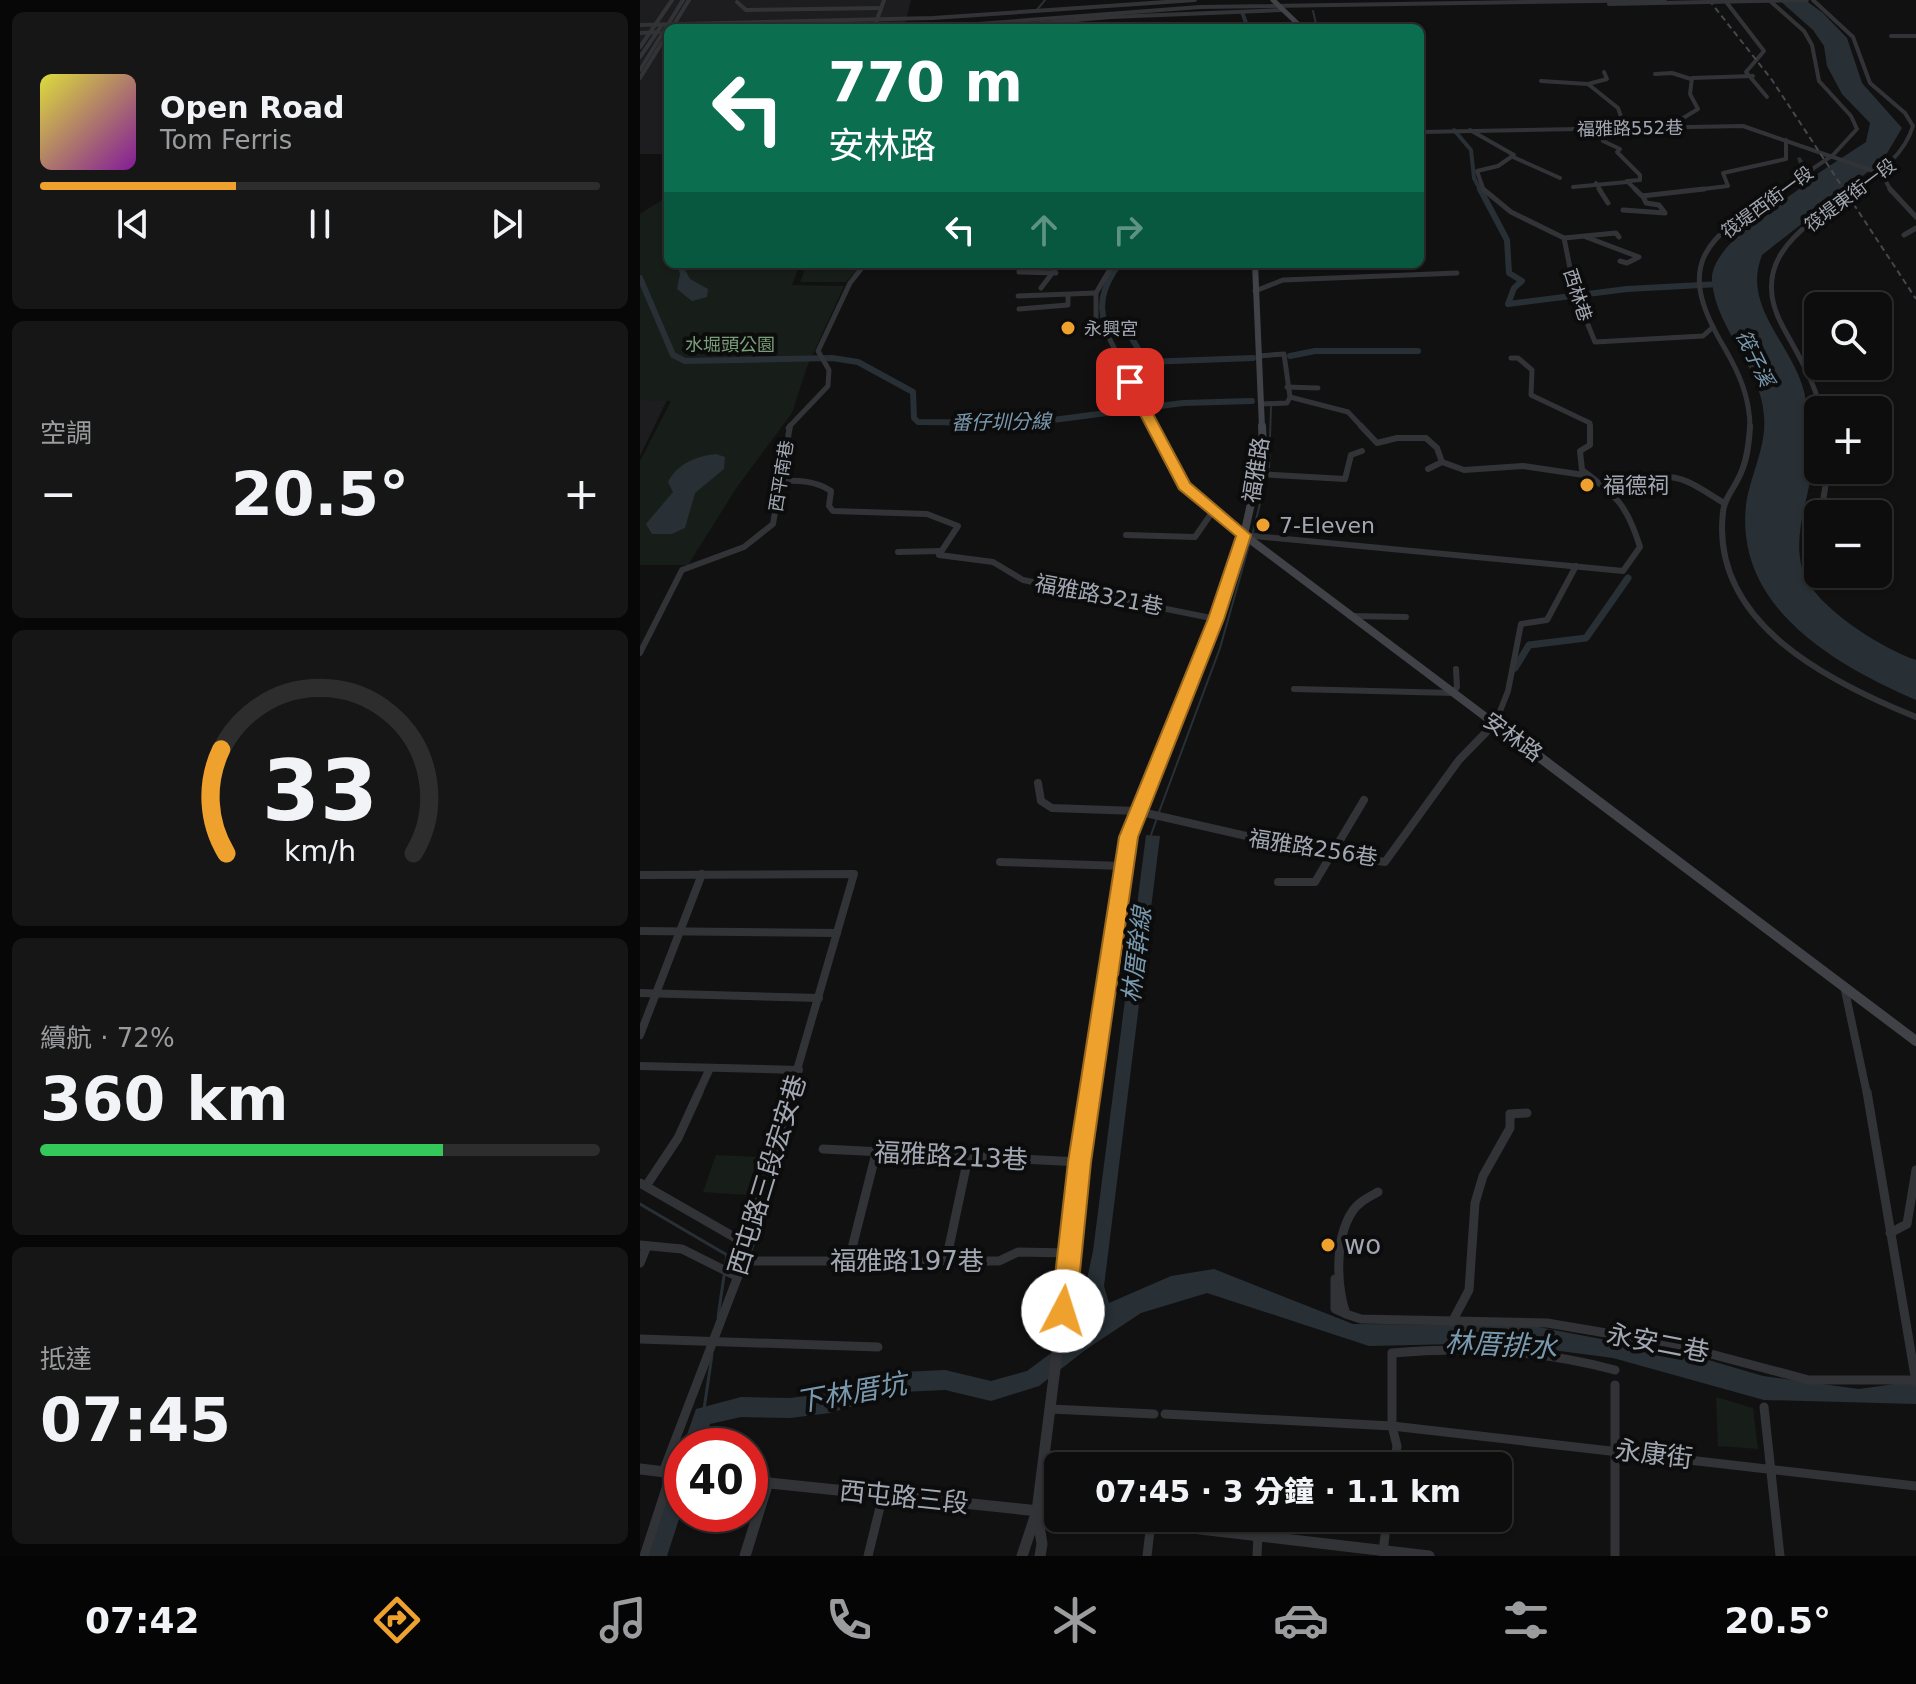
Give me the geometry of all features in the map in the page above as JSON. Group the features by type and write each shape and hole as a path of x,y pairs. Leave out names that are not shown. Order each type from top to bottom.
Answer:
{"main road":[{"path":"1277,4 1298,24"},
{"name":"福雅路","path":"1250,537 1263,449 1255,268"},
{"name":"安林路","path":"1250,537 1350,616 1916,1041"}],"street":[{"path":"666,24 681,0"},
{"path":"666,24 681,0"},
{"path":"876,24 884,0"},
{"path":"876,24 1018,21 1195,0"},
{"path":"714,24 1018,21 1112,12 1421,0"},
{"path":"1609,4 1657,0"},
{"path":"1277,4 1665,0"},
{"name":"筏堤西街一段","path":"1769,0 1802,28 1813,47 1814,70 1824,90 1856,122 1853,138 1834,156 1769,197 1705,251 1697,279 1704,312 1739,373 1750,414 1749,442 1740,476 1724,503 1719,532 1722,559 1734,588 1754,615 1781,641 1832,677 1916,717"},
{"path":"1522,2 1609,4 1807,0"},
{"name":"筏堤東街一段","path":"1813,0 1853,37 1865,76 1913,125 1911,144 1880,174 1796,236 1778,257 1770,273 1768,291 1774,310 1812,378 1817,396"},
{"path":"737,2 746,10 881,8"},
{"path":"1727,3 1764,51 1746,72 1753,76 1767,97"},
{"path":"723,23 760,24"},
{"path":"640,30 662,30"},
{"path":"640,30 662,30"},
{"path":"640,47 662,30"},
{"path":"640,57 662,30"},
{"path":"640,70 662,30"},
{"path":"640,78 662,30"},
{"path":"1891,36 1916,36"},
{"path":"1541,81 1588,84 1607,79 1604,72"},
{"path":"1655,74 1672,73 1691,79 1753,76"},
{"path":"1677,127 1675,123 1681,117 1698,109 1690,94 1691,79"},
{"path":"1573,187 1640,180 1640,175 1617,152 1620,149 1603,141 1622,128 1618,108 1588,84"},
{"name":"福雅路552巷","path":"1424,132 1743,126 1880,174"},
{"path":"1470,130 1482,140 1505,148 1513,157 1560,178"},
{"path":"1643,196 1728,186 1723,173 1786,159 1786,140"},
{"name":"西林巷","path":"1513,157 1496,167 1477,171 1480,186 1513,215 1552,229 1564,238 1569,250 1564,252 1569,272 1595,342 1703,336 1713,327"},
{"path":"1880,174 1893,194 1916,217"},
{"path":"1627,182 1643,196 1646,203"},
{"path":"1596,183 1608,203"},
{"path":"1623,210 1665,213 1659,205 1637,203"},
{"path":"1904,235 1916,228"},
{"path":"1564,238 1616,233 1619,237"},
{"name":"西林巷","path":"1586,237 1639,257 1627,263 1620,261"},
{"name":"西平南巷","path":"640,653 682,570 766,534 773,524 788,428 828,386 829,370 818,351 850,283 862,268"},
{"path":"1020,268 1019,272 1056,273"},
{"path":"1041,288 1058,268"},
{"path":"1018,296 1096,293 1110,268"},
{"path":"1255,291 1283,280 1457,273"},
{"name":"安林路","path":"1096,293 1096,325 1106,332 1184,486 1250,537"},
{"path":"1019,309 1068,305 1068,295"},
{"path":"1258,356 1284,354 1290,397 1287,403 1261,404"},
{"path":"1511,358 1518,358 1532,370 1531,395 1589,421 1590,445 1580,451 1584,475"},
{"path":"1287,387 1318,388"},
{"path":"1290,397 1348,412 1377,443 1397,438 1426,438 1437,448 1442,462"},
{"path":"1261,474 1345,479 1351,455 1362,451"},
{"path":"1250,537 1284,536 1290,540 1318,544 1360,545 1623,571 1639,550 1630,514 1609,490 1584,475 1523,466 1464,470 1442,462 1428,469"},
{"path":"1609,490 1649,494 1657,490 1660,477 1666,476 1697,484 1724,503"},
{"path":"781,481 795,480 826,486 831,491 829,506 833,511 927,514 958,526 941,551"},
{"path":"1126,535 1195,537 1213,511"},
{"name":"福雅路","path":"1022,1556 1037,1511 1080,1162 1123,866 1137,811 1250,537"},
{"name":"福雅路321巷","path":"898,552 941,551 939,555 997,563 1023,580 1216,619"},
{"name":"福雅路256巷","path":"1038,783 1041,801 1052,808 1137,811 1385,862 1459,760 1495,725 1508,691 1521,624 1547,620 1576,566"},
{"path":"1350,616 1406,617"},
{"path":"1294,689 1453,693 1457,687 1456,669"},
{"path":"1278,882 1315,882 1364,800"},
{"path":"1000,862 1123,866"},
{"path":"640,875 702,874 640,1035"},
{"name":"西屯路三段宏安巷","path":"688,1428 736,1276 751,1242 750,1233 854,874 702,874"},
{"path":"640,931 837,933"},
{"path":"1844,984 1860,1050 1916,1381"},
{"path":"640,993 819,998"},
{"path":"640,1066 799,1070"},
{"path":"710,1068 678,1138 643,1185 741,1241 751,1242"},
{"path":"1452,1322 1469,1290 1475,1203 1483,1176 1510,1128 1510,1114 1527,1113"},
{"name":"福雅路213巷","path":"823,1149 1080,1162"},
{"path":"849,1260 876,1153"},
{"path":"946,1261 968,1158"},
{"path":"1890,1233 1907,1224 1916,1170"},
{"path":"1346,1314 1339,1282 1344,1234 1355,1207 1378,1192"},
{"path":"1338,1245 1333,1303 1335,1309 1346,1314"},
{"path":"640,1263 644,1246 682,1249 736,1276"},
{"name":"福雅路197巷","path":"743,1261 999,1261 1018,1252 1069,1253"},
{"name":"永安二巷","path":"1346,1314 1392,1323 1547,1323 1677,1345 1809,1380 1916,1381"},
{"path":"640,1339 878,1347"},
{"path":"1396,1452 1392,1426 1392,1353 1468,1349 1532,1352 1615,1370"},
{"path":"1615,1385 1615,1556"},
{"path":"1764,1407 1780,1556"},
{"name":"永康街","path":"1051,1409 1392,1426 1916,1486"},
{"path":"640,1469 664,1472"},
{"name":"西屯路三段","path":"768,1482 1044,1512"},
{"path":"868,1556 883,1495"},
{"name":"西屯路三段宏安巷","path":"644,1556 664,1501"},
{"name":"福雅路","path":"1037,1511 1040,1556"},
{"path":"745,1556 752,1532"},
{"path":"1147,1556 1150,1532"},
{"path":"1233,1532 1383,1553 1429,1556"},
{"path":"1383,1553 1385,1532"},
{"path":"1257,1556 1258,1535"}],"shaded area":[{"path":"640,0 911,0 905,24 664,24 664,154 640,154"},
{"path":"640,400 667,400 640,456"}],"green space":[{"name":"水堀頭公園","path":"664,199 664,268 798,268 792,285 844,286 807,367 792,413 737,487 688,565 640,565 640,461 671,401 640,400 640,214"},
{"path":"805,268 858,268 846,282 800,282"},
{"path":"716,1155 760,1157 747,1195 703,1192"},
{"path":"1716,1397 1753,1408 1758,1449 1718,1446"}],"water":[{"name":"筏子溪","path":"1779,0 1805,0 1823,13 1847,38 1862,83 1902,128 1883,160 1762,255 1757,275 1758,293 1764,311 1793,363 1805,396 1804,484 1810,484 1804,500 1799,551 1804,588 1812,588 1841,617 1872,638 1916,660 1916,700 1854,669 1796,628 1774,603 1757,574 1747,542 1746,505 1761,450 1764,416 1755,381 1718,308 1712,281 1714,268 1722,254 1748,226 1806,184 1797,158 1800,157 1814,176 1866,142 1870,123 1842,94 1827,66 1824,46 1813,30"},
{"path":"678,268 684,268 690,279 708,289 707,297 692,301 677,289"},
{"path":"716,454 725,457 724,469 695,493 685,528 672,534 652,534 646,524 673,492 668,482 676,470 688,462"},
{"path":"1146,835 1160,836 1104,1286 1109,1303 1171,1276 1214,1269 1353,1324 1528,1325 1705,1359 1763,1376 1859,1389 1916,1381 1916,1404 1764,1400 1613,1358 1499,1343 1369,1346 1207,1293 1141,1313 1070,1360 1093,1251"}],"waterway":[{"path":"1036,11 1045,0"},
{"path":"1313,11 1316,24"},
{"name":"林厝排水","path":"1242,12 1246,24"},
{"path":"1454,130 1471,150 1474,178 1481,191"},
{"path":"1480,189 1507,240 1509,273 1522,281 1514,288 1508,304 1627,289 1720,284"},
{"name":"林厝排水","path":"1117,268 1103,298 1105,324 1110,333 1131,337 1146,362 1253,358"},
{"name":"番仔圳分線","path":"640,278 673,355 685,361 832,358 858,362 913,392 914,418 918,422 1030,423 1183,403 1252,401"},
{"path":"1290,356 1315,351 1418,351"},
{"name":"林厝幹線","path":"1253,532 1269,467 1271,407"},
{"name":"林厝幹線","path":"1159,812 1220,648 1250,542"},
{"path":"1515,668 1529,645 1586,638 1628,578"},
{"name":"林厝幹線","path":"1151,835 1157,818"},
{"name":"下林厝坑","path":"640,1204 727,1255 725,1266"},
{"name":"下林厝坑","path":"718,1317 724,1276"},
{"name":"下林厝坑","path":"699,1428 703,1416 741,1407 790,1408 830,1403 901,1382 945,1380 991,1391 1032,1379 1086,1337"},
{"name":"下林厝坑","path":"703,1416 712,1355"},
{"path":"656,1556 664,1532"}],"railway":[{"path":"1709,0 1772,80 1916,299"}],"place":[{"name":"永興宮","path":"1068,328"},
{"name":"福德祠","path":"1587,485"},
{"name":"7-Eleven","path":"1263,525"},
{"name":"wo","path":"1328,1245"}],"route":[{"path":"1063,1311 1080,1162 1129,837 1216,619 1244,535 1184,486 1130,382"}]}
